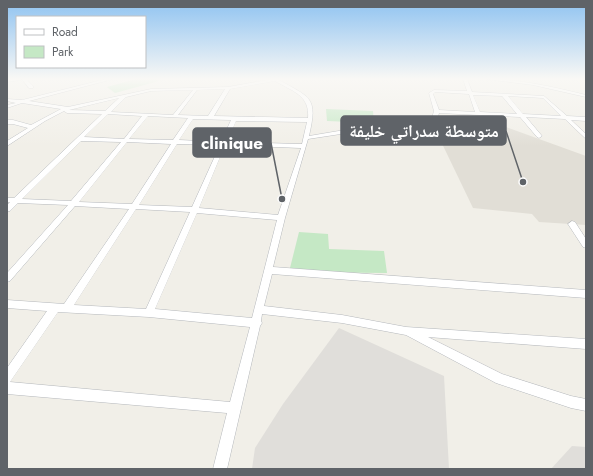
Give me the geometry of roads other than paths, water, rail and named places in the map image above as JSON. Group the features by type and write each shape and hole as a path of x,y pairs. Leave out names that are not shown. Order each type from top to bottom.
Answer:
{"street":[{"path":"7,107 21,101"},
{"path":"23,101 68,108"},
{"path":"7,144 31,127 62,110 100,101"},
{"path":"7,209 118,101"},
{"path":"174,116 186,101"},
{"path":"210,118 220,101"},
{"path":"220,469 281,218 305,142 312,111 308,101"},
{"path":"81,139 224,144 305,142 380,126 432,127 437,111 433,101"},
{"path":"473,101 478,113"},
{"path":"508,101 538,136"},
{"path":"547,101 586,137"},
{"path":"62,110 234,119 310,120"},
{"path":"437,111 586,119"},
{"path":"7,279 73,204 146,115"},
{"path":"66,309 134,208 191,117"},
{"path":"149,313 234,119"},
{"path":"7,122 13,122 31,127"},
{"path":"7,135 15,138"},
{"path":"7,200 134,208 195,210 281,218"},
{"path":"572,224 586,245"},
{"path":"268,270 586,294"},
{"path":"7,304 66,309 149,313 256,322"},
{"path":"7,378 54,308"},
{"path":"259,310 342,320 406,330 586,344"},
{"path":"406,330 500,380 571,402 586,405"},
{"path":"7,388 235,408"}],"place":[{"name":"متوسطة سدراتي خليفة","path":"523,182"},
{"name":"clinique","path":"282,199"}]}
